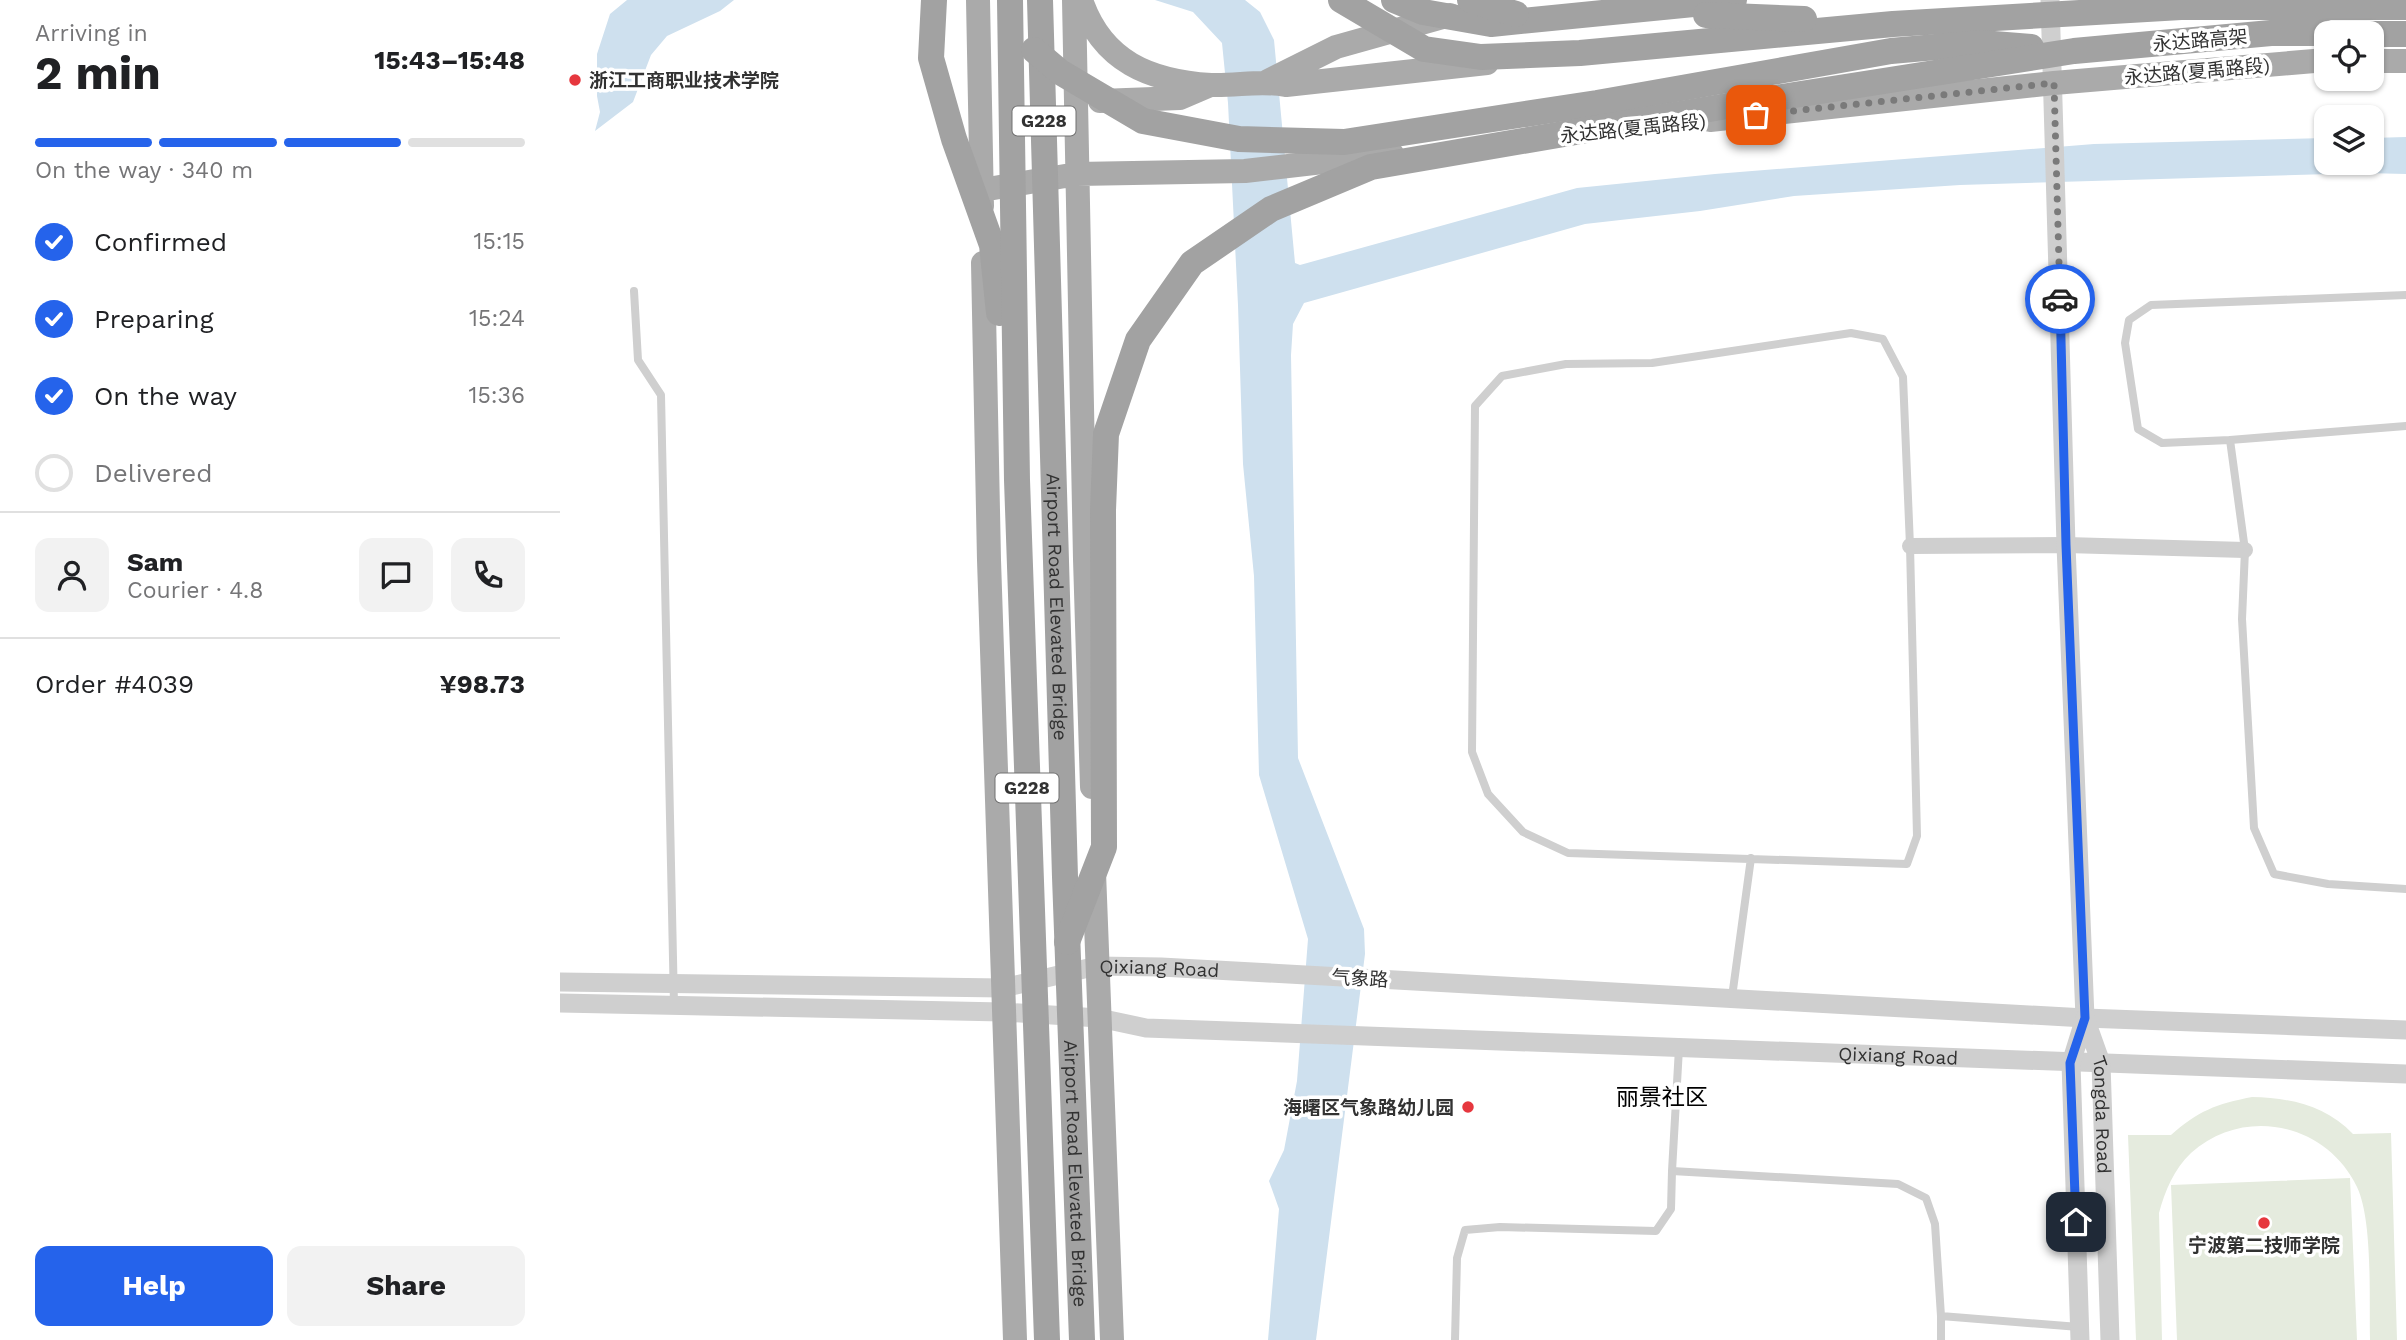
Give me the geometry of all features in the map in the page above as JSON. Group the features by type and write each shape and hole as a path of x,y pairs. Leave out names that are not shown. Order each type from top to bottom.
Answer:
{"highway":[{"path":"934,0 931,58 954,139 992,245 1017,480"},
{"path":"993,0 1019,37 1060,72 1143,121 1239,139 1344,142 1597,103 1891,51 1981,43 2074,51"},
{"name":"Airport Road Elevated Bridge","path":"1010,0 1017,480 1047,1340"},
{"name":"Airport Road Elevated Bridge","path":"1040,0 1067,942 1082,1340"},
{"path":"1342,0 1424,49 1481,57 1580,53 1893,24"},
{"path":"1394,0 1423,12 1491,24 1734,0"},
{"path":"1470,0 1535,19"},
{"path":"1581,0 1666,13 1893,24"},
{"name":"永达路高架","path":"1893,24 2181,7 2406,7"},
{"name":"永达路高架","path":"2074,51 2271,33 2314,33"},
{"path":"2384,34 2406,34"},
{"path":"1067,942 1104,847 1103,510 1106,434 1138,340 1192,263 1271,209 1371,167 1756,101 2074,51"}],"main road":[{"path":"978,0 990,574 1015,1340"},
{"path":"1074,0 1085,559 1112,1340"},
{"path":"1081,0 1098,34 1112,53 1132,66 1176,80 1212,85 1277,83 2051,3 2174,0"},
{"path":"1277,83 1336,47 1505,0"},
{"name":"永达路(夏禹路段)","path":"982,190 1077,174 1245,171 2054,83 2314,61"},
{"path":"2384,61 2406,61"},
{"path":"1076,102 1180,98 1212,85"}],"street":[{"name":"Tongda Road","path":"2051,3 2066,545 2085,1018 2101,1063 2110,1340"},
{"path":"1910,546 2066,545 2245,550"},
{"name":"Qixiang Road","path":"1003,1000 1097,966 1320,976"},
{"name":"气象路","path":"1320,976 1732,998"},
{"path":"560,982 674,984 1003,1000 1099,1018"},
{"path":"1732,998 2085,1018 2406,1030"},
{"path":"560,1003 674,1005 1003,1000"},
{"name":"Qixiang Road","path":"1099,1018 1146,1028 2406,1074"},
{"name":"Tongda Road","path":"2080,1334 2070,1063 2085,1018"}],"lane":[{"path":"634,291 638,360 660,395 674,1005"},
{"path":"2406,295 2151,305 2129,320 2125,343 2138,429 2162,443 2406,426"},
{"path":"1851,333 1883,339 1903,377 1910,546 1917,836 1907,864 1568,853 1523,832 1488,794 1472,752 1475,406 1502,376 1566,364 1652,363 1851,333"},
{"path":"2230,440 2245,550 2242,619 2254,828 2274,874 2328,884 2406,889"},
{"path":"1732,998 1751,858"},
{"path":"1455,1340 1457,1258 1465,1230 1500,1227 1656,1231 1671,1209 1679,1048"},
{"path":"1672,1171 1898,1184 1926,1198 1935,1224 1941,1340"},
{"path":"1941,1315 2080,1334"}],"shaded area":[{"path":"2252,1097 2280,1099 2306,1105 2331,1116 2353,1134 2391,1133 2397,1340 2370,1340 2366,1220 2357,1187 2343,1165 2326,1148 2306,1136 2283,1128 2259,1126 2236,1129 2212,1138 2191,1153 2175,1173 2159,1213 2162,1340 2136,1340 2128,1135 2171,1135 2208,1110"},
{"path":"2350,1178 2357,1340 2177,1340 2171,1185"}],"water":[{"path":"627,0 734,0 720,11 667,36 651,55 633,102 595,131 600,112 597,96 597,54 610,14"},
{"path":"1155,0 1245,0 1260,12 1274,40 1295,263 1300,265 1577,188 1715,174 2094,144 2314,138 2314,175 1960,185 1794,196 1700,211 1585,224 1304,303 1293,324 1291,355 1298,758 1364,929 1365,954 1316,1340 1268,1340 1279,1209 1269,1181 1284,1150 1297,1081 1308,939 1259,775 1254,576 1243,464 1228,103 1222,43 1193,12"},
{"path":"2406,137 2406,174 2384,173 2384,138"}],"way so far":[{"path":"1756,115 2054,83 2060,299"}],"place":[{"name":"浙江工商职业技术学院","path":"575,80"},
{"name":"海曙区气象路幼儿园","path":"1468,1107"},
{"name":"宁波第二技师学院","path":"2264,1223"}],"district":[{"name":"丽景社区","path":"1662,1097"}],"route":[{"path":"2060,299 2066,545 2085,1018 2070,1063 2076,1222"}]}
